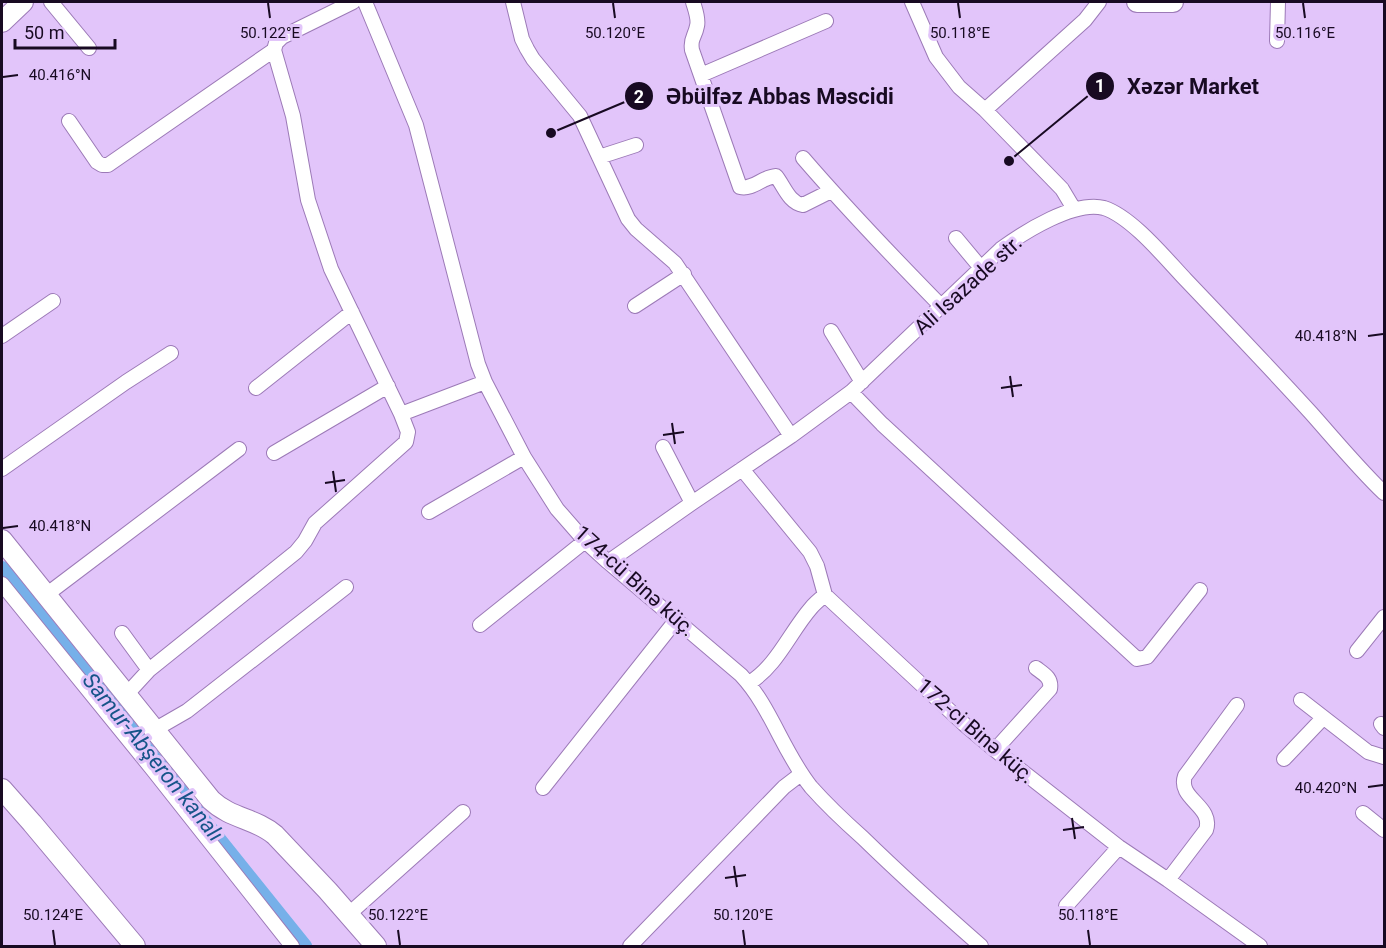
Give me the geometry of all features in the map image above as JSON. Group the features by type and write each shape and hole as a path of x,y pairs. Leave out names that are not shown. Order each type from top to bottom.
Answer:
{"street":[{"path":"2,22 22,2"},
{"path":"51,2 89,48"},
{"path":"126,695 150,670 296,552 315,523 406,442 408,432 401,414 331,269 315,222 304,181 293,116 274,50 276,43 282,37 353,2"},
{"name":"174-cü Binə küç.","path":"365,2 416,125 470,337 484,382 524,457 557,509 585,541 608,562 749,683 801,774 830,807 981,946"},
{"path":"513,2 522,39 527,49 580,116 628,219 684,274 791,436"},
{"path":"693,2 697,26 691,43 740,187 748,188 767,177 776,176 793,200 803,205 831,191"},
{"path":"912,2 936,57 959,87 986,110 1062,189 1074,209"},
{"path":"986,110 1085,20 1100,2"},
{"path":"1137,2 1173,2"},
{"path":"1277,41 1278,2"},
{"path":"701,75 826,21"},
{"path":"69,121 97,162 108,165 274,50"},
{"path":"599,157 636,146"},
{"path":"803,158 831,191 942,307"},
{"name":"Ali Isazade str.","path":"608,562 791,436 856,387 1001,249 1042,224 1074,209 1089,207 1103,208 1116,214 1142,234 1268,366 1348,457 1384,493"},
{"path":"956,238 981,268"},
{"path":"635,306 684,274"},
{"path":"2,336 53,301"},
{"path":"256,388 352,312"},
{"path":"831,331 856,387 882,424 1137,659 1147,657 1200,590"},
{"path":"2,469 171,353"},
{"path":"401,414 484,382"},
{"path":"274,453 388,386"},
{"path":"663,447 692,502"},
{"path":"46,595 239,449"},
{"path":"429,512 524,457"},
{"path":"742,469 810,552 817,566 825,595 811,608 767,669 749,683"},
{"path":"2,540 203,791 219,807 230,814 267,828 349,914 376,946"},
{"path":"480,625 585,541"},
{"path":"2,584 292,946"},
{"path":"154,730 187,711 346,587"},
{"name":"172-ci Binə küç.","path":"825,595 995,750 1119,847 1260,946"},
{"path":"1357,651 1384,617"},
{"path":"543,788 677,619"},
{"path":"122,633 150,670"},
{"path":"995,750 1050,689 1052,682 1036,668"},
{"path":"1300,700 1368,752 1384,757"},
{"path":"1168,880 1206,830 1208,823 1206,815 1185,791 1183,782 1185,776 1237,705"},
{"path":"1284,759 1323,718"},
{"path":"630,946 784,787 801,774"},
{"path":"2,789 135,946"},
{"path":"349,914 463,812"},
{"path":"1363,813 1384,830"},
{"path":"1066,906 1119,847"}],"waterway":[{"name":"Samur-Abşeron kanalı","path":"2,568 305,946"}],"place":[{"name":"Əbülfəz Abbas Məscidi","path":"551,133"},
{"name":"Xəzər Market","path":"1009,161"}]}
